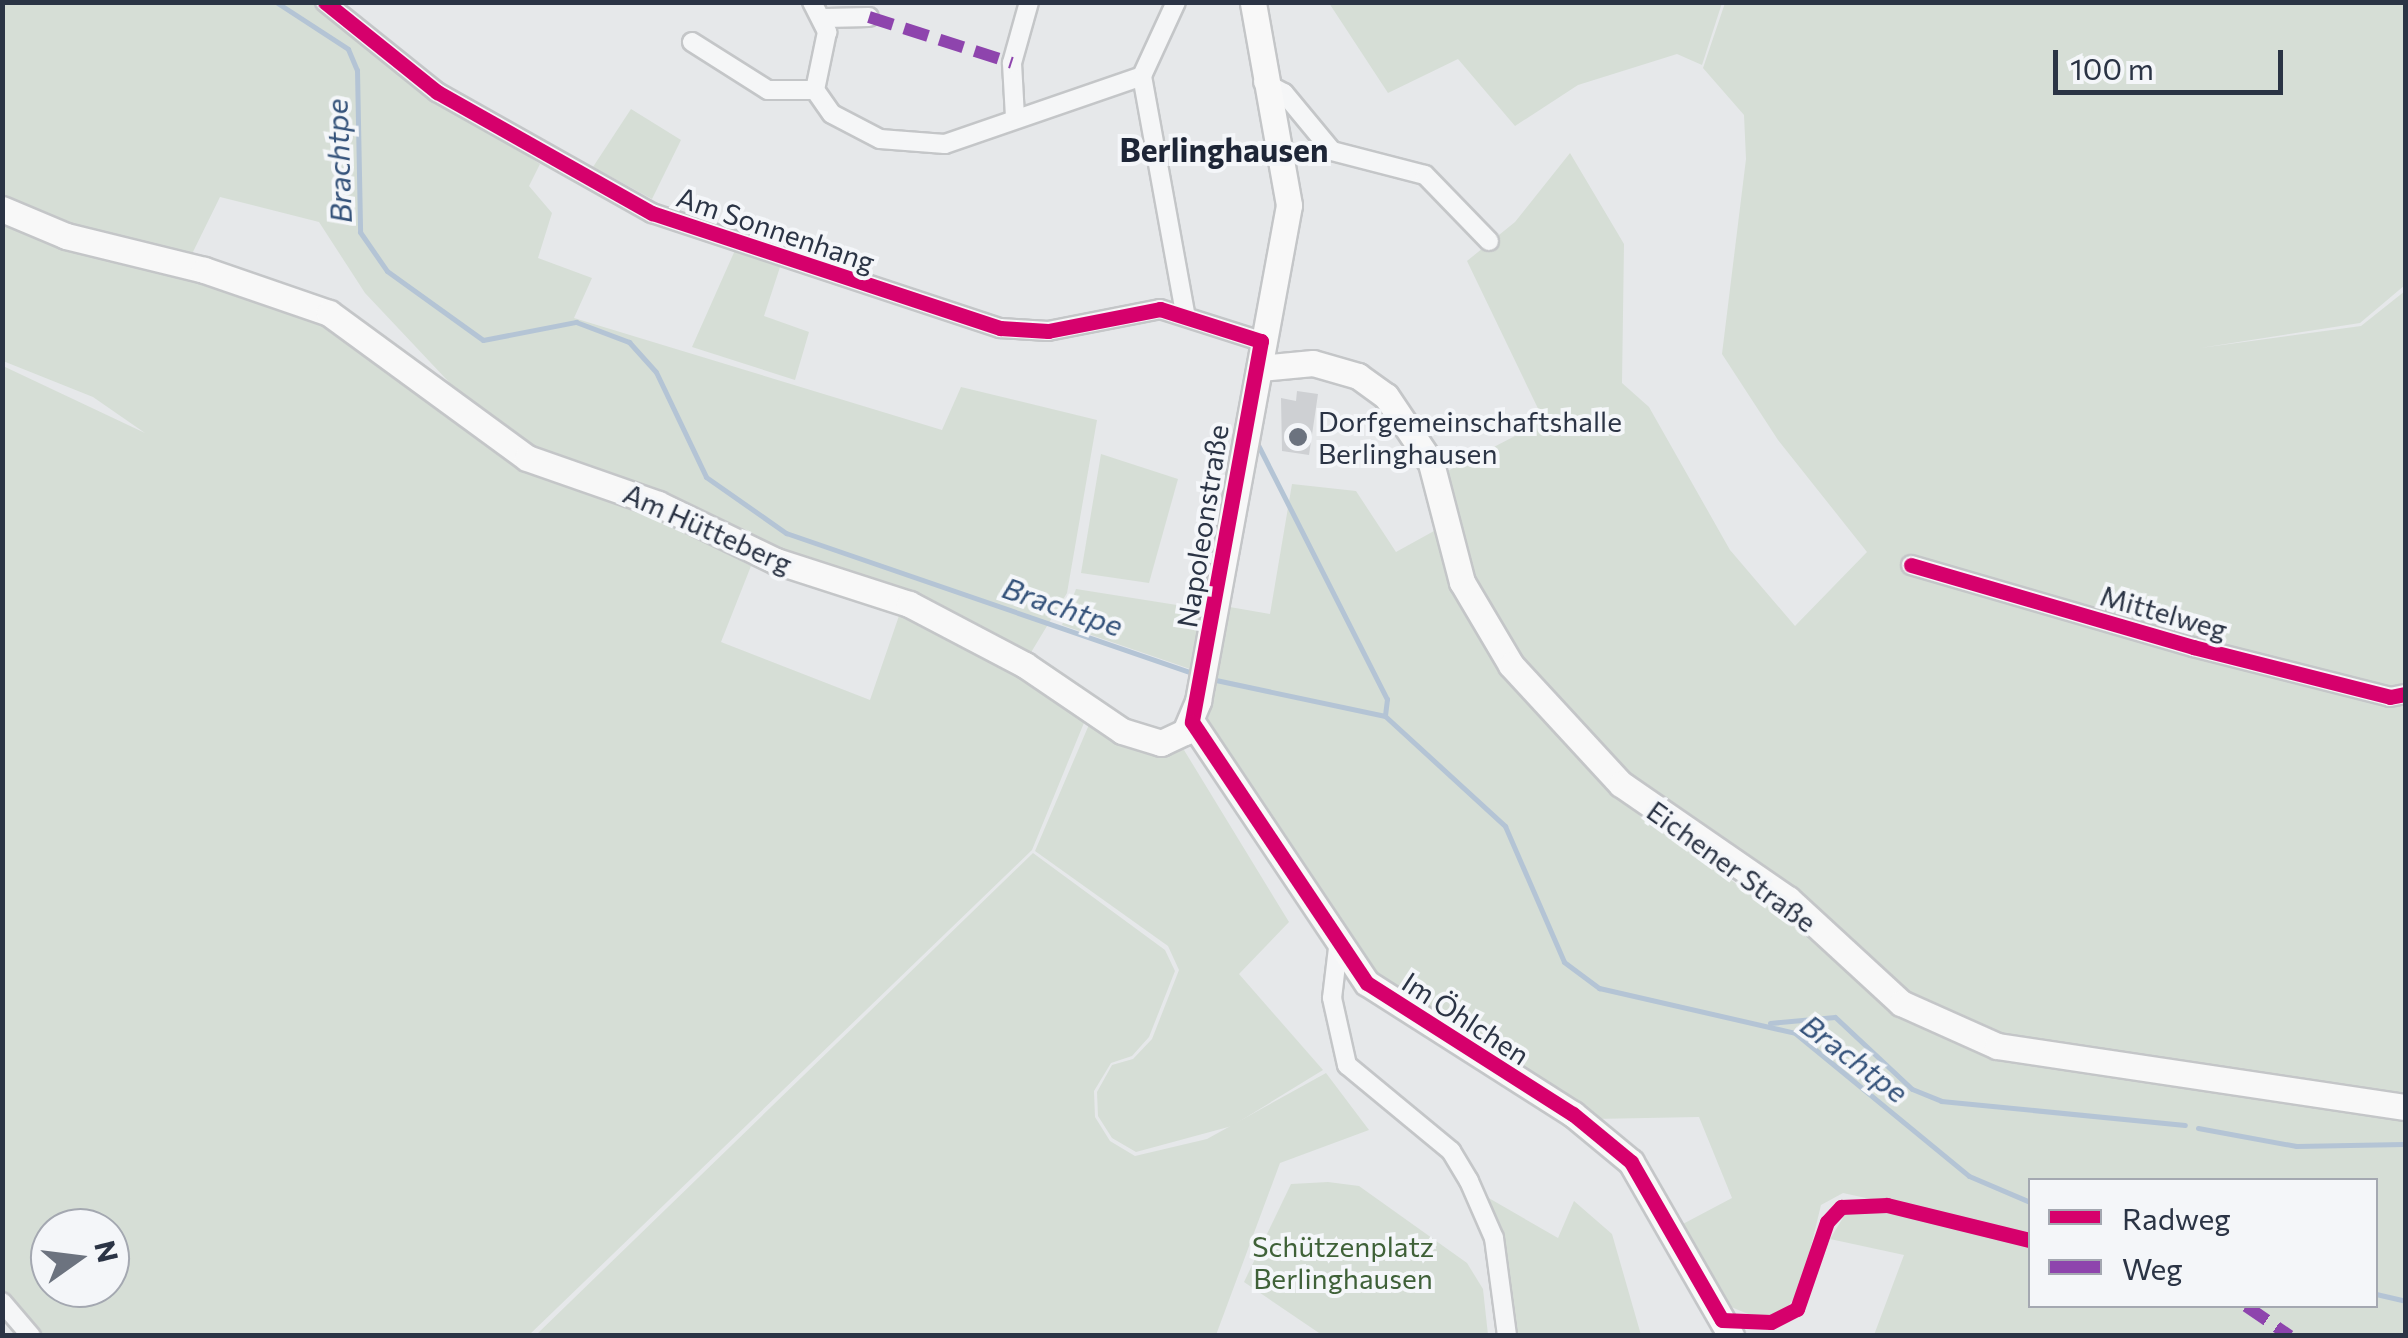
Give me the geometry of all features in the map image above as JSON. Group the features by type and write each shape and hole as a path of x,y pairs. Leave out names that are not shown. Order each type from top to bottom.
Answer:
{"main road":[{"name":"Napoleonstraße","path":"1195,711 1248,400 1260,368 1261,341 1289,196 1262,82 1253,2"},
{"name":"Am Hütteberg","path":"2,209 343,320 527,458 658,504 776,562 909,604 1140,740 1168,742 1195,711"},
{"name":"Eichener Straße","path":"1260,368 1313,363 1358,376 1386,396 1431,463 1462,582 1511,665 1621,784 1788,899 1901,1004 1996,1046 2406,1107"},
{"name":"Im Öhlchen","path":"1195,711 1338,948 1367,983 1573,1114 1631,1162 1731,1336"}],"street":[{"name":"Am Sonnenhang","path":"324,2 436,92 652,214 1000,328 1048,331 1160,309 1185,312 1261,341"},
{"path":"812,2 825,18 815,90 832,114 880,139 945,144 1142,76"},
{"path":"1016,117 1012,63 1029,2"},
{"path":"1176,2 1142,76 1185,312"},
{"path":"825,18 869,18"},
{"path":"692,42 768,90 815,90"},
{"path":"1262,82 1284,92 1332,151 1425,175 1490,241"},
{"name":"Mittelweg","path":"1911,565 2262,665 2390,697 2406,694"},
{"path":"1338,948 1332,998 1347,1065 1452,1151 1494,1238 1507,1336"},
{"path":"2,1302 32,1336"}],"green space":[{"path":"1329,2 1722,3 1702,65 1677,54 1578,85 1515,126 1458,59 1388,93"},
{"path":"2,3 317,3 432,95 540,164 529,186 552,213 538,258 592,278 574,318 942,430 961,387 1097,420 1067,593 1027,659 843,575 549,458 480,415 365,293 319,222 220,197 190,258 92,236 3,198"},
{"path":"1725,3 2405,3 2405,285 2360,323 2200,348 2361,326 2405,291 2405,1107 2000,1040 1901,998 1659,805 1505,652 1460,572 1440,475 1544,421 1467,261 1515,222 1570,153 1624,244 1622,383 1649,407 1730,550 1795,626 1867,552 1778,440 1722,354 1746,159 1744,115 1703,68"},
{"path":"631,109 681,140 652,199 593,167"},
{"path":"2,217 338,327 463,421 751,566 721,642 870,700 901,610 1088,713 1032,850 529,1335 40,1335 3,1292 3,366 145,433 93,397 3,361"},
{"path":"736,248 782,261 764,316 809,332 795,380 692,347"},
{"path":"1101,454 1178,479 1149,583 1081,573"},
{"path":"1292,484 1356,491 1396,552 1443,526 1568,744 1643,819 1800,928 1855,978 1992,1057 2405,1121 2405,1335 1874,1335 1904,1255 1830,1239 1849,1208 1888,1209 2028,1241 2028,1308 2378,1308 2378,1178 2028,1178 2028,1234 1843,1193 1821,1205 1800,1292 1783,1312 1760,1319 1724,1304 1681,1225 1732,1198 1699,1117 1593,1119 1373,977 1201,721 1224,606 1270,614"},
{"path":"1076,589 1202,609 1193,670 1062,625"},
{"path":"1091,720 1167,753 1184,750 1289,922 1239,974 1323,1070 1232,1126 1136,1152 1112,1138 1098,1116 1097,1092 1112,1065 1133,1059 1152,1039 1179,970 1168,946 1035,851"},
{"path":"1033,853 1165,950 1175,971 1149,1037 1132,1056 1111,1063 1094,1091 1095,1117 1110,1141 1135,1156 1207,1139 1326,1073 1369,1130 1280,1163 1216,1335 536,1335"},
{"name":"Schützenplatz Berlinghausen","path":"1328,1182 1359,1186 1467,1263 1483,1289 1488,1335 1322,1335 1244,1282 1291,1184"},
{"path":"1480,1193 1558,1238 1574,1201 1612,1234 1641,1335 1513,1335 1510,1287"}],"building":[{"name":"Dorfgemeinschaftshalle Berlinghausen","path":"1297,391 1318,394 1309,455 1282,451 1281,398 1296,401"}],"waterway":[{"name":"Brachtpe","path":"276,2 348,49 357,70 360,232 387,271 483,340 576,322 629,342 656,372 706,477 786,533 1196,674"},
{"path":"1258,445 1387,699 1385,715"},
{"name":"Brachtpe","path":"1211,679 1385,716 1505,826 1564,962 1599,988 1795,1033 1969,1176 2028,1201"},
{"path":"1770,1023 1835,1017 1912,1089 1941,1101 2185,1125"},
{"path":"2198,1128 2296,1146 2404,1144"},
{"name":"Brachtpe","path":"2378,1294 2406,1301"}],"marked path":[{"path":"869,17 1012,63"},
{"path":"2249,1308 2290,1336"}],"cycle path":[{"path":"325,2 437,92 652,213 1000,328 1048,331 1160,309 1261,341 1192,722 1367,983 1573,1114 1631,1162 1722,1320 1771,1322 1797,1309 1827,1222 1841,1207 1887,1205 2028,1240"},
{"path":"1911,565 2193,647 2390,697 2406,694"}],"place":[{"name":"Dorfgemeinschaftshalle Berlinghausen","path":"1298,437"}],"district":[{"name":"Berlinghausen","path":"1224,149"}]}
